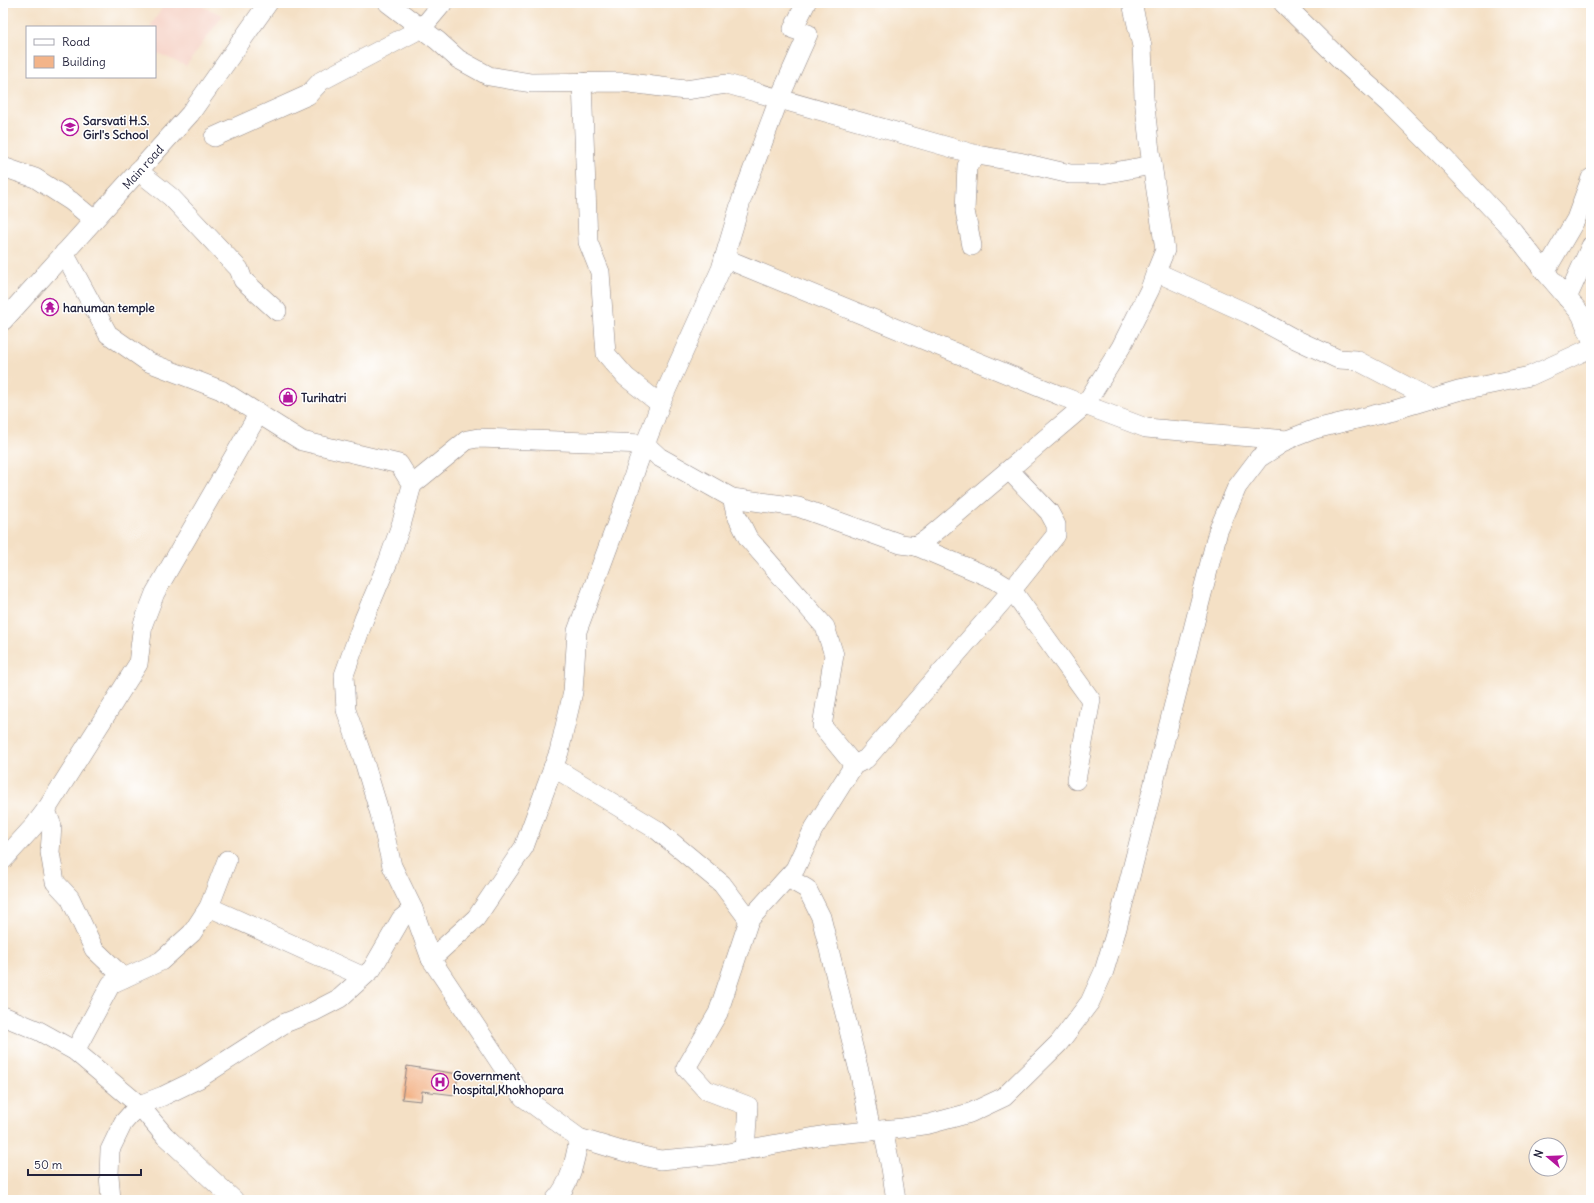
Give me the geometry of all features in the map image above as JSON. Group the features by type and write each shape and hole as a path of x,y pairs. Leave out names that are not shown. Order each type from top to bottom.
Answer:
{"street":[{"name":"Main road","path":"3,320 190,114 268,3"},
{"path":"388,3 422,28 458,59 489,76 531,83 622,82 685,90 727,84 977,155 1019,162 1070,174 1103,174 1152,165"},
{"path":"214,137 308,95 321,81 422,28 443,3"},
{"path":"430,959 476,918 524,847 559,752 573,692 577,631 654,424 660,404 721,269 742,198 779,99 808,34 793,29 806,3"},
{"path":"916,546 927,539 1084,405 1121,347 1150,288 1165,250 1152,165 1144,98 1142,46 1132,3"},
{"path":"1284,3 1345,64 1390,104 1444,158 1513,232 1544,272 1581,314 1591,338"},
{"path":"582,82 588,242 600,272 606,354 626,377 660,404"},
{"path":"972,246 965,211 967,166 977,155"},
{"path":"3,167 35,178 71,201 94,220"},
{"path":"138,171 171,197 239,269 243,280 277,310"},
{"path":"1544,272 1576,219 1591,178"},
{"path":"1567,298 1591,246"},
{"path":"64,253 108,334 148,362 221,390 302,441 399,464 412,485"},
{"path":"724,258 1084,405 1146,428 1287,440"},
{"path":"1156,272 1249,314 1295,339 1338,359 1356,360 1431,399"},
{"path":"1076,780 1092,700 1012,590 994,579 916,546 901,544 798,507 732,498 659,457 646,444 478,438 467,440 412,485 400,529 388,562 364,618 344,675 346,710 363,758 380,814 392,866 413,909 430,959 523,1097 579,1138 622,1151 660,1160 717,1155 826,1135 929,1124 950,1119 970,1113 1004,1098 1059,1043 1090,1002 1104,971 1117,928 1218,531 1238,487 1260,458 1287,440 1315,429 1394,410 1491,383 1530,376 1591,348"},
{"path":"3,860 34,826 46,810 138,664 143,624 155,593 259,413"},
{"path":"745,1150 748,1106 706,1090 686,1068 718,1013 749,920 795,869 813,830 854,765 866,760 1012,590 1056,535 1056,525 1049,512 1009,470"},
{"path":"732,498 736,514 748,538 825,627 834,656 822,726 854,765"},
{"path":"553,767 657,830 722,884 749,920"},
{"path":"46,810 52,826 50,852 55,882 70,898 94,949 124,978"},
{"path":"75,1051 111,984 161,961 192,933 209,906 226,860"},
{"path":"788,878 807,889 821,917 860,1075 877,1130 892,1168 896,1200"},
{"path":"209,906 362,976"},
{"path":"111,1200 109,1175 110,1150 123,1123 139,1105 163,1096 198,1079 285,1023 313,1012 340,998 362,976 372,969 401,919 413,909"},
{"path":"3,1016 39,1031 75,1051 139,1105 165,1136 234,1200"},
{"path":"555,1200 563,1191 574,1164 579,1138"}],"shaded area":[{"path":"165,3 194,3 223,15 186,66 156,52 156,26 151,26"}],"building":[{"path":"407,1066 458,1074 455,1095 422,1091 421,1101 402,1099"}],"place":[{"name":"Sarsvati H.S. Girl's School","path":"70,127"},
{"name":"hanuman temple","path":"50,307"},
{"name":"Turihatri","path":"288,397"},
{"name":"Government hospital,Khokhopara","path":"440,1082"}]}
